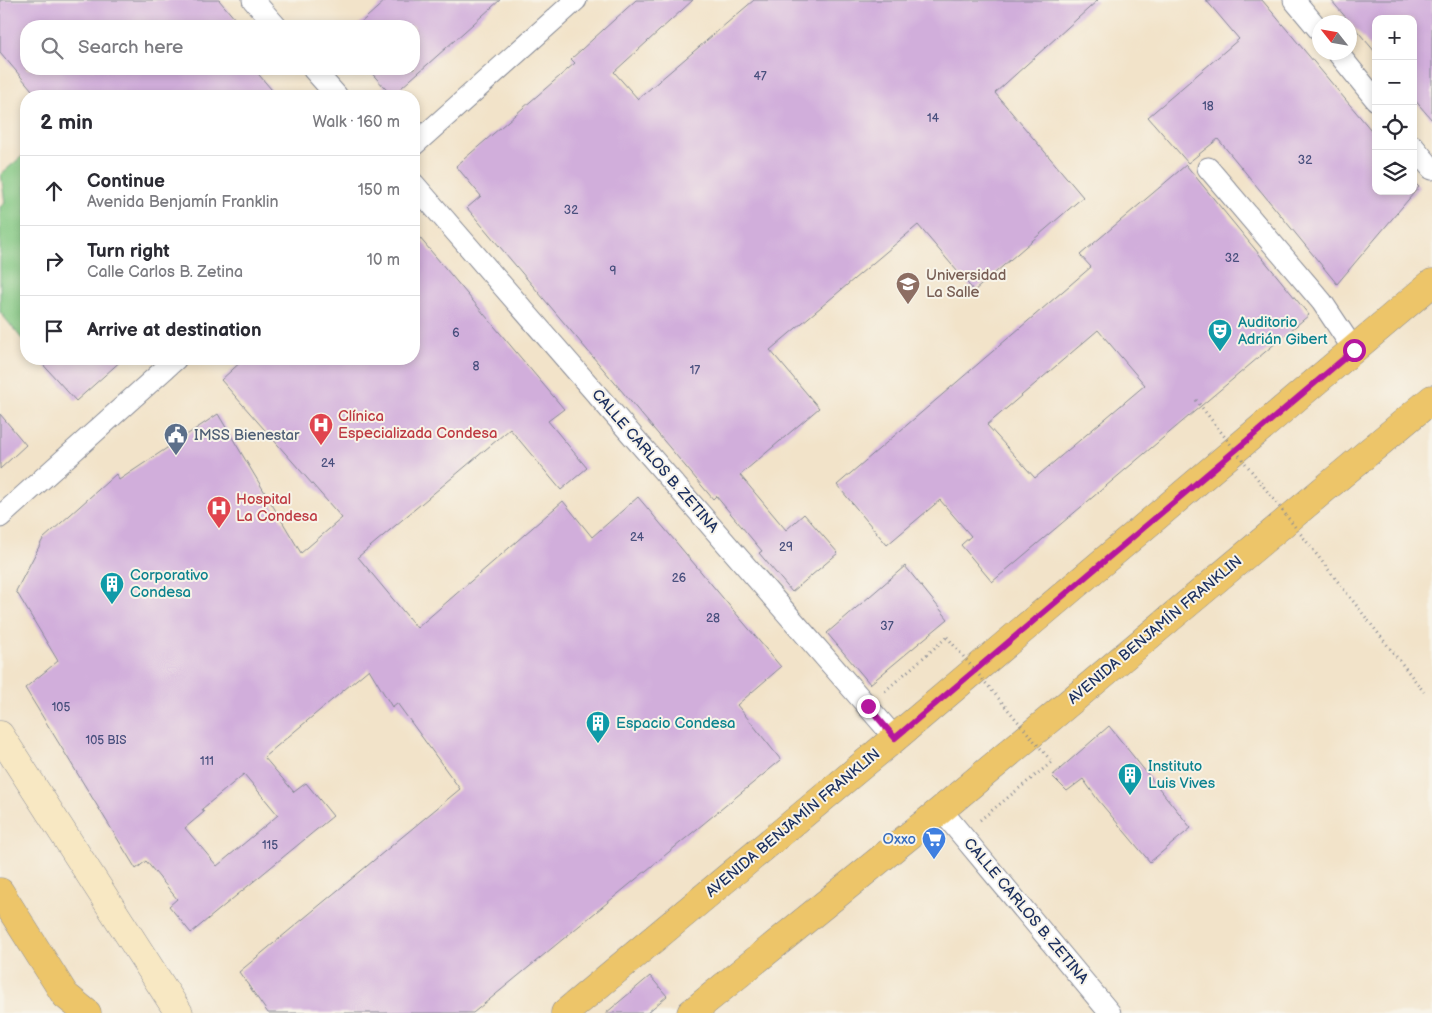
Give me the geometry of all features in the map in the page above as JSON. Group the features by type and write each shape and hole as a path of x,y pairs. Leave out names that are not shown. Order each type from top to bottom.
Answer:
{"main road":[{"name":"AVENIDA BENJAMÍN FRANKLIN","path":"565,1013 895,738 1432,283"},
{"name":"AVENIDA BENJAMÍN FRANKLIN","path":"691,1013 941,810 1432,399"},
{"path":"0,735 180,1013"},
{"path":"0,892 67,1004 87,1013"}],"street":[{"path":"253,0 271,20"},
{"path":"420,140 576,0"},
{"path":"1294,0 1312,21"},
{"path":"1344,60 1372,95"},
{"path":"318,75 332,90"},
{"path":"1416,150 1432,169"},
{"path":"1208,168 1322,302 1354,350"},
{"name":"CALLE CARLOS B. ZETINA","path":"420,191 895,738"},
{"path":"0,517 169,365"},
{"name":"CALLE CARLOS B. ZETINA","path":"941,810 1110,1013"}],"path":[{"path":"1196,400 1424,692"},
{"path":"868,706 947,637 1052,762 962,835"}],"green space":[{"path":"20,158 20,337 0,312 0,207 5,203 1,174"}],"building":[{"path":"0,0 219,0 236,20 20,20 20,75 259,75 272,90 32,90 0,52"},
{"path":"386,0 500,0 420,71 420,20 364,20"},
{"path":"636,0 693,0 614,72 638,99 754,0 1098,0 995,93 1083,197 974,291 918,225 770,350 819,408 740,475 786,530 804,514 838,553 792,592 759,553 762,551 716,496 713,499 467,208 481,196 456,166 575,63 571,59"},
{"path":"1206,0 1262,0 1372,131 1372,195 1412,195 1337,284 1218,139 1188,163 1148,117 1239,39"},
{"path":"1331,0 1432,0 1432,120 1417,103 1417,15 1372,15 1372,48 1357,31 1357,15 1344,15"},
{"path":"373,75 416,75 399,90 387,90"},
{"path":"1186,165 1309,315 992,582 961,545 971,536 940,500 887,545 837,485 1091,267 1080,255","holes":["1098,330 1145,385 1035,478 987,425"]},
{"path":"420,238 564,409 548,421 587,468 561,490 510,429 358,557 417,628 563,501 592,537 638,497 781,667 737,705 781,760 473,1013 268,1013 239,972 460,789 397,703 392,707 369,669 264,757 294,792 306,783 333,816 191,933 169,906 177,899 146,861 136,869 25,688 58,661 16,591 43,539 116,474 119,480 218,414 301,553 342,518 221,380 237,365 420,365","holes":["244,774 278,815 217,866 185,828 204,812 202,809"]},
{"path":"43,365 116,365 76,401"},
{"path":"0,414 26,445 0,469"},
{"path":"905,566 948,619 870,684 827,633"},
{"name":"Instituto Luis Vives","path":"1109,726 1191,828 1150,862 1098,800 1083,779 1067,791 1052,776"},
{"path":"650,976 667,996 647,1013 606,1013"}],"place":[{"name":"Universidad La Salle","path":"908,305"},
{"name":"Auditorio Adrián Gibert","path":"1220,352"},
{"name":"Clínica Especializada Condesa","path":"321,446"},
{"name":"IMSS Bienestar","path":"176,456"},
{"name":"Hospital La Condesa","path":"219,529"},
{"name":"Corporativo Condesa","path":"112,605"},
{"name":"Espacio Condesa","path":"598,744"},
{"name":"Instituto Luis Vives","path":"1130,796"},
{"name":"Oxxo","path":"934,860"}],"route":[{"path":"868,706 895,738 1354,350"}]}
